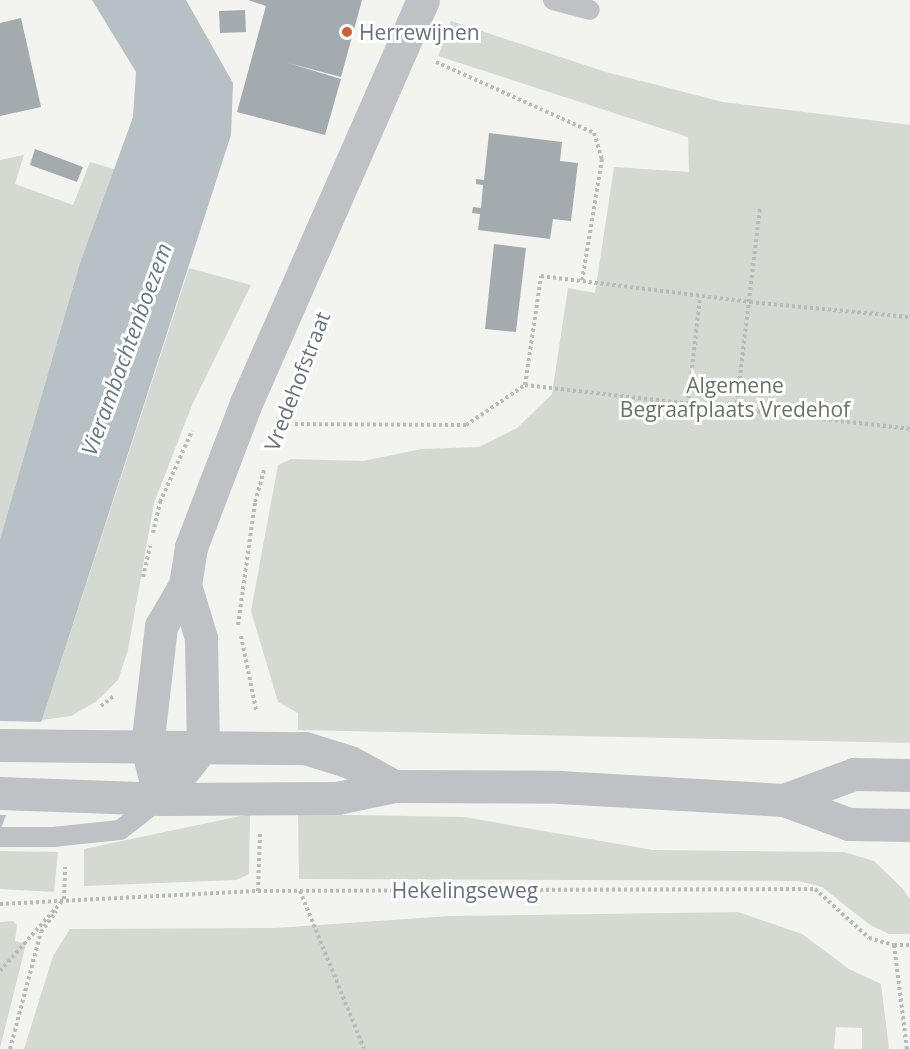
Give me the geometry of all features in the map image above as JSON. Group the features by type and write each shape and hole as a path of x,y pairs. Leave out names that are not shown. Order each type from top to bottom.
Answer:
{"street":[{"name":"Vredehofstraat","path":"160,799 147,747 161,626 185,585 190,547 246,403 423,0"},
{"name":"Vredehofstraat","path":"185,585 201,638 203,746"},
{"path":"0,745 305,748 350,762 394,786"},
{"path":"160,799 203,746"},
{"path":"784,800 854,774 910,776"},
{"path":"11,794 160,799 337,798 394,786 559,787 784,800 849,824 910,825"}],"lane":[{"path":"553,0 590,10"},
{"path":"0,837 42,837 120,830 160,799"}],"path":[{"path":"428,71 437,50"},
{"path":"433,60 594,133 602,159 582,281"},
{"path":"736,409 760,208"},
{"path":"525,385 541,276 700,297 910,317"},
{"path":"687,404 700,297"},
{"path":"277,424 466,425 525,385 910,429"},
{"name":"Vredehofstraat","path":"274,435 281,413"},
{"name":"Vredehofstraat","path":"261,746 253,681 238,625 255,502 267,457"},
{"path":"258,891 259,797"},
{"name":"Hekelingseweg","path":"1,904 64,898 258,891 816,889 869,938 894,945 910,945"},
{"path":"300,891 364,1049"},
{"path":"0,971 64,898"},
{"path":"10,1049 41,932 64,898"},
{"path":"894,945 907,1049"}],"green space":[{"name":"Algemene Begraafplaats Vredehof","path":"451,21 606,72 723,102 910,125 910,743 298,730 298,713 278,702 251,611 278,465 291,459 363,461 421,449 479,447 517,428 552,394 568,288 595,293 614,167 689,172 688,137 438,56"},
{"path":"24,155 15,184 73,205 90,162 117,170 79,266 0,539 0,160"},
{"path":"189,268 251,285 192,405 154,503 128,650 118,680 97,701 71,716 42,720"},
{"path":"250,814 249,874 236,880 84,886 84,849"},
{"path":"298,814 464,817 653,850 844,852 874,861 902,888 910,899 910,934 889,934 870,925 822,887 799,881 299,879"},
{"path":"0,851 58,852 54,892 0,889"},
{"path":"738,912 802,934 849,969 881,984 889,1049 862,1049 862,1028 836,1027 834,1049 24,1049 53,956 70,929 276,928 449,916"},
{"path":"13,921 17,925 15,941 26,944 0,1048 0,922"}],"water":[{"name":"Vierambachtenboezem","path":"92,0 186,0 233,83 231,135 42,720 0,831 0,539 79,266 133,117 136,72"}],"pier":[{"path":"0,721 44,722 9,815 0,815"}],"building":[{"path":"248,0 362,0 341,77 288,63 341,79 325,135 237,112 266,6"},
{"path":"245,10 246,32 220,33 219,11"},
{"path":"21,18 41,107 0,116 0,23"},
{"path":"489,133 562,142 560,161 578,163 571,221 553,219 550,239 478,230 480,214 472,213 473,207 481,208 483,185 476,184 476,179 484,180"},
{"path":"35,149 83,167 77,182 30,165"},
{"path":"494,244 526,248 516,332 485,329"}],"place":[{"name":"Herrewijnen","path":"347,32"}]}
